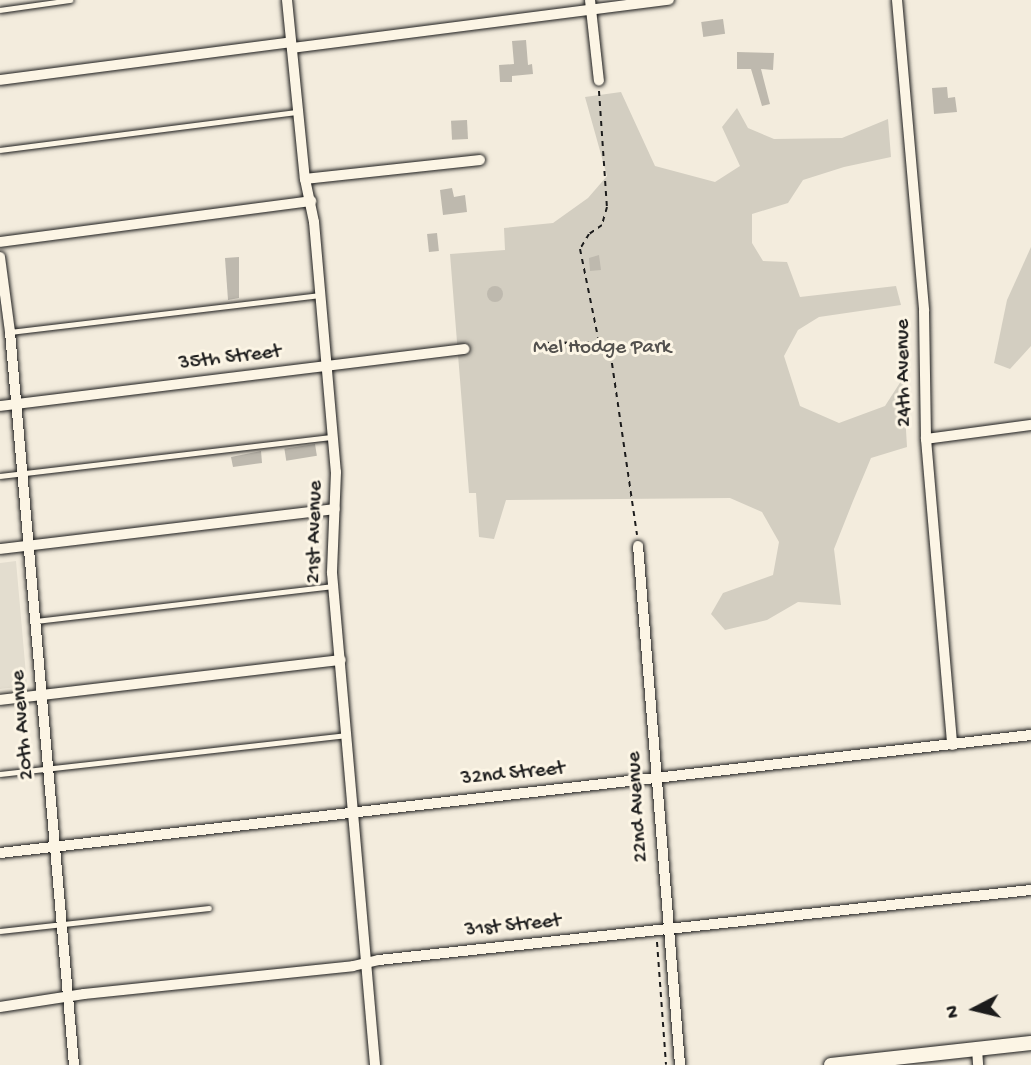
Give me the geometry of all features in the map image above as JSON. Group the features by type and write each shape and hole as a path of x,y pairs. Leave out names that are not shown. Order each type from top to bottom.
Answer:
{"street":[{"name":"21st Avenue","path":"288,0 305,179 311,201 321,295 333,437 334,586 375,1065"},
{"path":"0,80 591,5 669,0"},
{"name":"24th Avenue","path":"897,0 925,334 926,439 952,745"},
{"path":"591,5 599,82"},
{"path":"305,179 480,160"},
{"path":"0,242 311,201"},
{"name":"20th Avenue","path":"0,257 74,1065"},
{"name":"35th Street","path":"0,406 465,349"},
{"path":"926,439 1031,425"},
{"path":"0,549 335,509"},
{"name":"22nd Avenue","path":"638,546 680,1065"},
{"path":"0,700 341,660"},
{"name":"32nd Street","path":"0,853 1031,735"},
{"name":"31st Street","path":"0,1007 366,963 1031,890"},
{"path":"831,1065 1031,1043"},
{"path":"977,1049 978,1065"}],"lane":[{"path":"0,10 70,0"},
{"path":"0,149 298,112"},
{"path":"6,331 321,295"},
{"path":"0,476 333,437"},
{"path":"35,621 334,586"},
{"path":"0,775 347,736"},
{"path":"0,930 209,908"}],"path":[{"path":"599,82 607,207 602,225 589,234 580,249 599,342"},
{"path":"599,342 541,343 609,343 638,546"},
{"path":"657,942 666,1065"}],"shaded area":[{"path":"16,561 27,686 0,689 0,563"}],"green space":[{"name":"Mel Hodge Park","path":"621,92 655,166 715,182 740,166 722,127 737,108 748,128 774,139 842,138 888,119 891,157 844,167 803,180 788,203 752,214 752,243 763,261 787,262 800,297 896,286 901,305 819,317 798,330 784,356 800,406 839,423 885,406 903,378 907,447 871,458 853,501 834,549 841,605 798,602 767,620 725,630 711,614 723,593 773,575 779,542 762,512 730,498 506,500 494,539 479,537 476,493 469,493 450,254 505,250 504,228 553,223 588,198 607,176 585,97"},
{"path":"1031,247 1031,346 1010,369 994,363 1007,300"}],"building":[{"path":"723,19 725,34 703,37 701,22"},
{"path":"526,40 528,65 532,64 533,74 512,76 512,82 500,82 499,65 514,64 512,41"},
{"path":"737,52 774,53 773,70 761,69 770,104 762,106 751,69 737,69"},
{"path":"947,87 948,98 955,97 957,112 934,114 932,88"},
{"path":"467,120 468,139 452,140 451,121"},
{"path":"452,188 454,197 465,195 467,212 443,215 440,190"},
{"path":"437,233 439,251 429,252 427,234"},
{"path":"599,255 601,270 590,271 589,258"},
{"path":"239,257 239,298 228,300 225,258"},
{"path":"492,286 498,286 503,294 501,300 492,302 487,297 487,291"},
{"path":"315,444 317,456 286,461 284,449"},
{"path":"261,451 262,463 233,467 231,457"}]}
